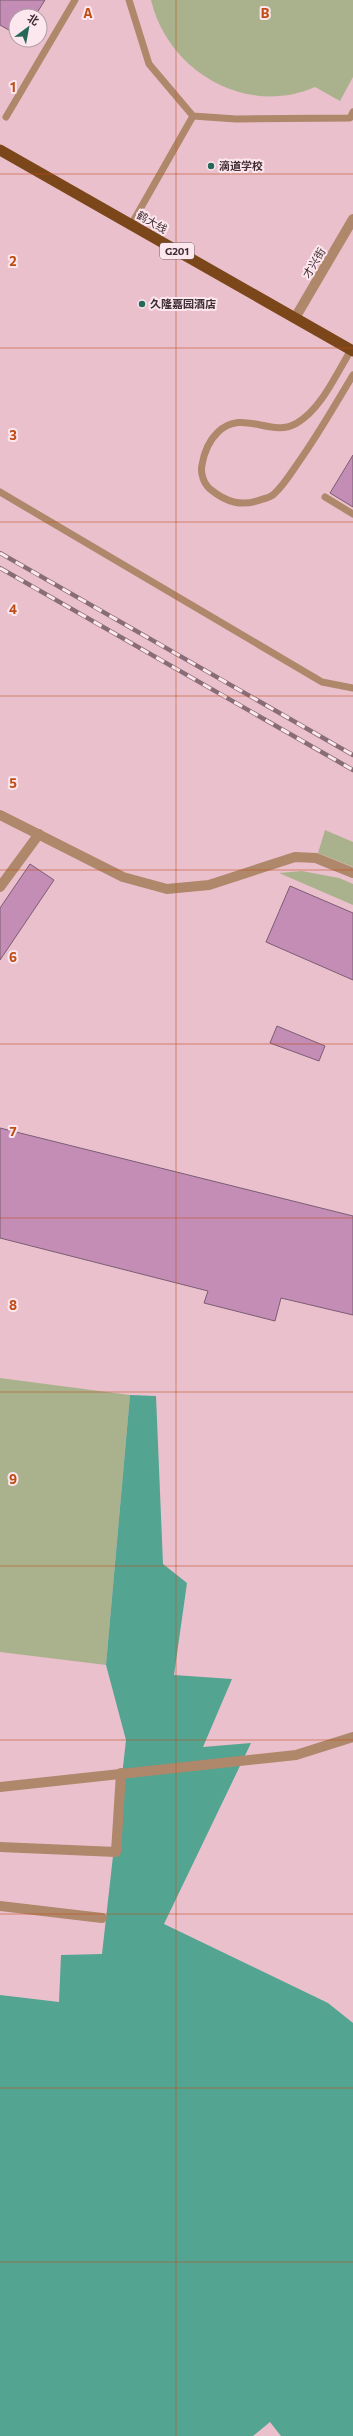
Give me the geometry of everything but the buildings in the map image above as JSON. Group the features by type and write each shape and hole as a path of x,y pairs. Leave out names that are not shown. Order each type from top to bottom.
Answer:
{"highway":[{"name":"鹤大线","path":"0,150 352,351"}],"street":[{"name":"才兴街","path":"295,318 353,219"},
{"path":"0,815 123,876 168,889 209,885 295,857 316,858 353,873"},
{"path":"0,887 39,834"},
{"path":"0,1787 25,1786 121,1773 296,1755 353,1737"},
{"path":"0,1847 116,1852 121,1773"},
{"path":"0,1906 102,1918"}],"lane":[{"path":"6,118 75,0"},
{"path":"129,0 149,64 193,116 236,120 350,118 353,112"},
{"path":"131,225 193,116"},
{"path":"352,351 322,396 308,414 296,424 283,427 238,421 224,426 213,437 204,453 201,471 207,487 223,500 237,504 254,502 273,495 304,454 353,375"},
{"path":"0,492 322,682 353,688"},
{"path":"325,497 353,514"}],"shaded area":[{"path":"151,0 353,0 353,77 340,101 315,87 289,95 263,96 238,92 214,82 192,67 174,48 160,26"},
{"path":"325,830 353,842 353,867 318,853"},
{"path":"302,871 339,878 353,884 353,905 279,873"},
{"path":"0,1378 130,1395 106,1665 0,1652"},
{"path":"130,1395 156,1396 163,1564 187,1583 174,1675 232,1679 203,1747 251,1743 164,1924 328,2003 353,2023 353,2436 281,2436 270,2422 253,2436 0,2436 0,1995 59,2002 61,1955 102,1954 126,1740 106,1665"}],"railway":[{"path":"0,553 353,755"},
{"path":"0,568 353,770"}],"place":[{"name":"滴道学校","path":"211,166"},
{"name":"久隆嘉园酒店","path":"142,304"}]}
